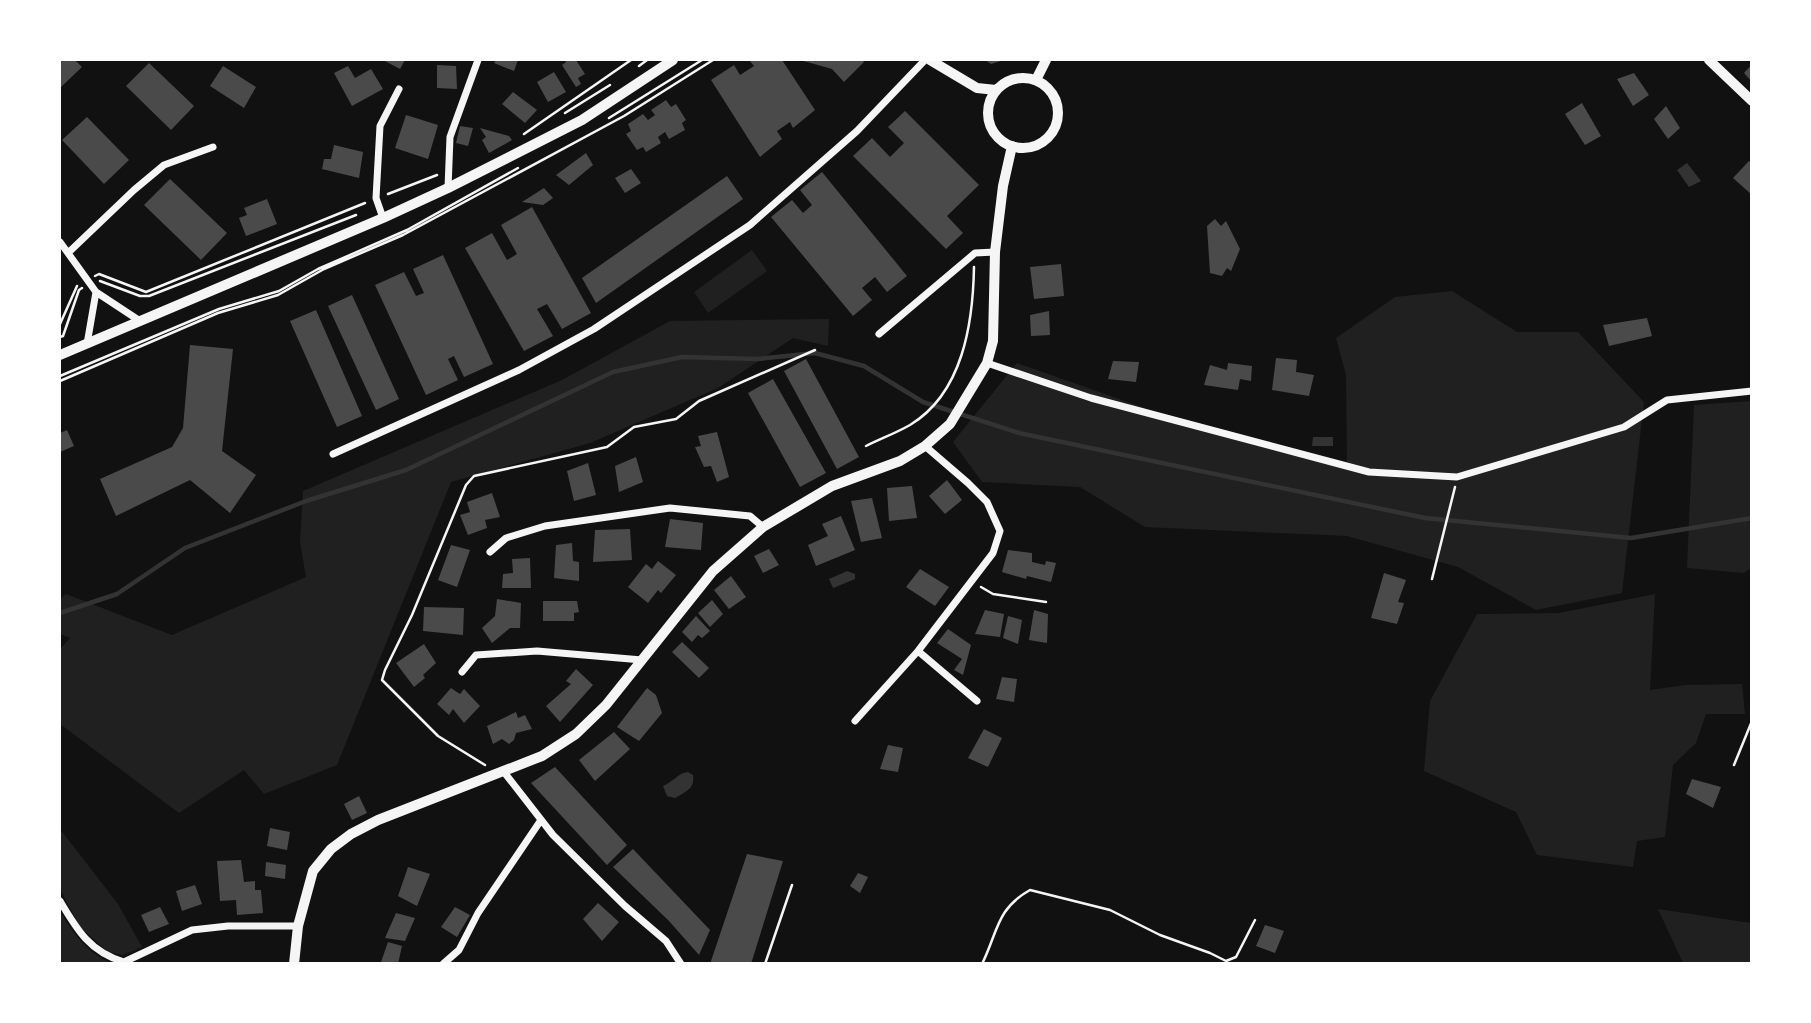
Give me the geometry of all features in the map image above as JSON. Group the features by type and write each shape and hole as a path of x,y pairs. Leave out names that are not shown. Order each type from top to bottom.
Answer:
{"main road":[{"path":"60,355 381,214 448,188 582,120 673,60"}],"street":[{"path":"448,188 450,137 478,60"},
{"path":"333,454 519,370 594,329 750,225 857,131 928,60 977,88 996,90"},
{"path":"1035,80 1046,60"},
{"path":"1709,60 1752,101"},
{"path":"1014,79 1035,80 1045,85 1058,103 1057,125 1052,135 1034,147 1023,149 1001,141 988,120 988,108 996,90 1014,79"},
{"path":"977,88 988,108"},
{"path":"381,214 376,198 380,126 399,89"},
{"path":"293,964 298,926 313,871 331,849 378,821 542,756 576,734 606,705 713,571 763,527 832,486 900,461 925,446 950,424 987,363 993,341 995,252 1003,186 1012,146"},
{"path":"68,253 164,165 213,147"},
{"path":"60,242 96,292 140,321"},
{"path":"880,334 975,253 995,252"},
{"path":"87,344 96,292"},
{"path":"987,363 1091,398 1368,471 1457,477 1623,427 1667,400 1752,391"},
{"path":"855,721 918,651 971,582 993,553 1000,531 987,502 925,446"},
{"path":"490,552 506,538 545,526 670,508 750,516 763,527"},
{"path":"918,651 977,701"},
{"path":"462,672 476,655 537,652 642,660"},
{"path":"504,772 553,835 625,906 666,941 681,964"},
{"path":"443,964 459,950 478,913 541,820"},
{"path":"60,901 75,928 104,956 124,962 192,930 228,926 298,926"}],"path":[{"path":"517,139 631,60"},
{"path":"60,381 218,313 278,295 324,269 403,236 624,116 713,60"},
{"path":"60,324 75,288 99,274 146,292 376,198 449,173"},
{"path":"60,337 63,336 79,289 88,281 99,280 140,296 149,296 349,216 381,214"},
{"path":"866,446 911,425 939,401 956,372 974,294 975,253"},
{"path":"1432,579 1445,535 1457,477"},
{"path":"971,582 993,594 1046,602"},
{"path":"1734,765 1752,721"},
{"path":"765,964 792,885"},
{"path":"982,964 998,922 1015,899 1030,890 1110,910 1160,935 1226,961 1236,957 1255,920"}],"shaded area":[{"path":"1687,163 1701,181 1689,187 1677,170"},
{"path":"752,250 767,271 708,313 694,292"},
{"path":"1452,291 1517,332 1578,332 1644,402 1622,593 1536,610 1458,567 1347,536 1145,527 1080,487 982,482 953,442 1017,363 1153,411 1347,462 1346,375 1336,338 1395,297"},
{"path":"829,319 828,346 793,338 718,388 590,443 451,482 337,765 264,794 244,770 179,813 60,724 60,649 70,638 60,634 60,599 66,594 172,635 306,577 300,542 303,491 562,380 670,321"},
{"path":"1751,401 1751,568 1744,573 1687,568 1694,405"},
{"path":"1313,437 1333,437 1333,446 1312,446"},
{"path":"847,571 855,574 855,579 833,588 829,579"},
{"path":"1655,594 1650,690 1685,685 1742,684 1745,714 1706,714 1696,743 1673,765 1665,837 1637,841 1633,867 1537,855 1516,812 1424,771 1430,701 1477,614 1559,613"},
{"path":"688,772 693,775 693,784 689,789 675,798 667,796 663,786"},
{"path":"60,829 118,904 142,947 123,955 108,952 80,927 60,889"},
{"path":"1658,909 1751,923 1751,963 1683,963"},
{"path":"60,911 82,942 96,955 112,963 60,963"}],"building":[{"path":"60,60 75,60 82,67 60,88"},
{"path":"383,60 405,60 400,69"},
{"path":"496,60 518,60 514,71 494,63"},
{"path":"565,60 576,60 585,74 578,78 581,84 576,87 562,65"},
{"path":"749,60 782,60 815,110 793,128 790,122 777,131 782,139 760,157 711,80 734,65 740,75 754,66"},
{"path":"800,60 864,62 844,82 832,69"},
{"path":"985,60 1004,60 991,64"},
{"path":"149,63 194,106 171,130 126,86"},
{"path":"1752,64 1752,82 1744,73"},
{"path":"437,65 456,66 457,89 437,88"},
{"path":"223,66 256,87 244,108 210,86"},
{"path":"348,66 355,78 371,69 383,89 352,106 334,73"},
{"path":"554,72 566,92 548,102 537,82"},
{"path":"1634,73 1649,95 1633,106 1617,79"},
{"path":"513,92 537,110 525,123 502,104"},
{"path":"666,100 671,107 676,104 686,120 682,123 685,130 669,139 665,132 658,137 661,143 646,152 643,147 637,150 626,134 631,131 628,124 643,114 648,120 655,115 651,110"},
{"path":"1582,103 1601,136 1585,145 1565,114"},
{"path":"1666,106 1680,128 1668,139 1654,119"},
{"path":"905,111 979,185 947,216 963,233 946,249 853,156 872,138 890,157 904,143 888,127"},
{"path":"406,115 438,125 428,159 395,148"},
{"path":"87,117 129,160 104,184 62,140"},
{"path":"460,126 473,128 468,146 456,143"},
{"path":"480,128 509,136 512,140 489,153 482,140 486,137"},
{"path":"334,145 363,152 359,178 322,169 324,159 331,159"},
{"path":"586,153 593,165 569,185 556,175"},
{"path":"1749,161 1752,164 1752,195 1733,178"},
{"path":"631,169 641,183 625,193 615,178"},
{"path":"822,172 907,276 887,292 875,277 862,288 872,300 853,316 771,217 792,200 803,213 812,205 800,190"},
{"path":"727,176 743,199 596,303 582,278"},
{"path":"170,179 227,233 201,260 144,205"},
{"path":"544,188 553,198 543,205 522,202"},
{"path":"267,199 277,224 246,236 239,218 247,215 244,208"},
{"path":"532,207 591,313 562,329 547,304 537,309 553,336 524,351 465,248 492,233 507,260 517,254 501,225"},
{"path":"1215,219 1221,226 1226,221 1240,249 1231,271 1227,268 1222,276 1210,273 1207,226"},
{"path":"443,255 493,364 464,377 454,356 448,359 458,380 426,395 375,285 404,272 416,296 424,293 413,269"},
{"path":"1061,264 1064,296 1034,299 1030,267"},
{"path":"352,295 399,399 376,410 328,306"},
{"path":"316,310 362,416 337,427 290,321"},
{"path":"1049,311 1050,335 1031,336 1030,315"},
{"path":"1647,318 1652,336 1609,346 1603,325"},
{"path":"190,345 233,349 222,451 256,475 230,513 190,480 116,516 100,479 172,447 183,428"},
{"path":"1276,358 1297,360 1296,372 1314,375 1309,396 1272,390"},
{"path":"806,359 859,457 837,469 784,371"},
{"path":"1113,361 1139,362 1136,382 1108,379"},
{"path":"1228,363 1252,366 1251,381 1240,379 1238,390 1204,385 1210,365 1227,370"},
{"path":"773,379 826,473 800,487 748,393"},
{"path":"67,430 74,446 60,452 60,433"},
{"path":"717,432 729,477 717,482 711,466 704,467 695,447 701,446 698,436"},
{"path":"636,457 643,482 619,492 615,466"},
{"path":"588,463 596,495 574,501 567,471"},
{"path":"947,480 962,500 945,514 929,496"},
{"path":"912,486 917,518 889,521 887,488"},
{"path":"492,493 500,517 485,520 487,528 468,535 460,515 470,512 467,502"},
{"path":"872,498 882,538 861,542 851,501"},
{"path":"841,516 855,550 816,566 808,545 828,536 822,524"},
{"path":"670,519 703,523 701,550 665,547"},
{"path":"630,529 632,560 593,562 595,530"},
{"path":"572,543 573,561 579,562 579,581 554,578 556,545"},
{"path":"451,545 470,550 457,587 438,580"},
{"path":"769,549 779,565 763,573 754,556"},
{"path":"1008,550 1032,553 1032,562 1045,565 1046,561 1056,563 1051,582 1002,572"},
{"path":"530,558 531,588 502,588 503,574 513,573 512,559"},
{"path":"658,561 676,575 661,593 658,590 648,603 628,587 646,564 652,569"},
{"path":"920,569 949,587 935,606 906,587"},
{"path":"1384,573 1406,580 1398,602 1404,603 1397,624 1371,618"},
{"path":"731,576 746,597 729,609 714,590"},
{"path":"497,599 521,603 520,628 510,628 492,643 482,628 495,616"},
{"path":"712,600 723,614 710,627 698,613"},
{"path":"543,601 577,601 579,612 574,613 574,621 543,621"},
{"path":"424,607 464,608 463,635 423,631"},
{"path":"985,610 1004,614 1000,637 975,634"},
{"path":"1034,610 1048,614 1047,643 1029,640"},
{"path":"696,616 710,631 702,638 698,635 692,642 682,632"},
{"path":"1008,616 1022,620 1018,644 1003,638"},
{"path":"948,629 971,645 963,675 954,670 962,659 937,643"},
{"path":"682,642 709,668 699,678 672,652"},
{"path":"424,644 436,663 414,687 396,663"},
{"path":"576,669 593,685 560,722 546,706 571,684 566,681"},
{"path":"1002,677 1017,679 1014,702 996,699"},
{"path":"451,688 460,694 464,689 480,706 464,723 453,709 449,715 437,704"},
{"path":"647,688 656,695 662,713 639,741 617,727"},
{"path":"516,712 518,718 525,715 532,729 516,733 509,744 502,739 493,744 487,726"},
{"path":"984,729 1002,738 988,767 968,758"},
{"path":"614,732 630,749 595,781 579,760"},
{"path":"888,745 903,748 898,772 880,769"},
{"path":"555,767 627,845 607,865 531,783"},
{"path":"1692,779 1721,787 1713,808 1686,794"},
{"path":"359,796 367,813 352,820 344,804"},
{"path":"270,828 290,832 287,850 267,846"},
{"path":"633,849 710,930 699,955 669,921 613,867"},
{"path":"747,854 783,861 751,964 710,964"},
{"path":"241,860 244,882 255,881 255,890 261,890 263,913 237,915 236,900 220,901 217,861"},
{"path":"266,862 286,865 285,879 265,876"},
{"path":"408,867 430,874 417,906 398,896"},
{"path":"858,873 868,877 860,893 850,886"},
{"path":"195,885 202,904 182,911 176,891"},
{"path":"598,903 619,922 602,941 583,919"},
{"path":"160,907 169,924 149,932 141,915"},
{"path":"455,907 470,915 457,937 441,927"},
{"path":"396,913 415,918 405,941 385,938"},
{"path":"1265,925 1284,931 1275,953 1256,946"},
{"path":"388,942 402,946 398,964 381,962"}],"waterway":[{"path":"60,613 117,594 185,548 306,501 406,470 613,372 682,357 758,359 815,353 864,366 923,402 1019,433 1425,518 1631,538 1752,518"}]}
